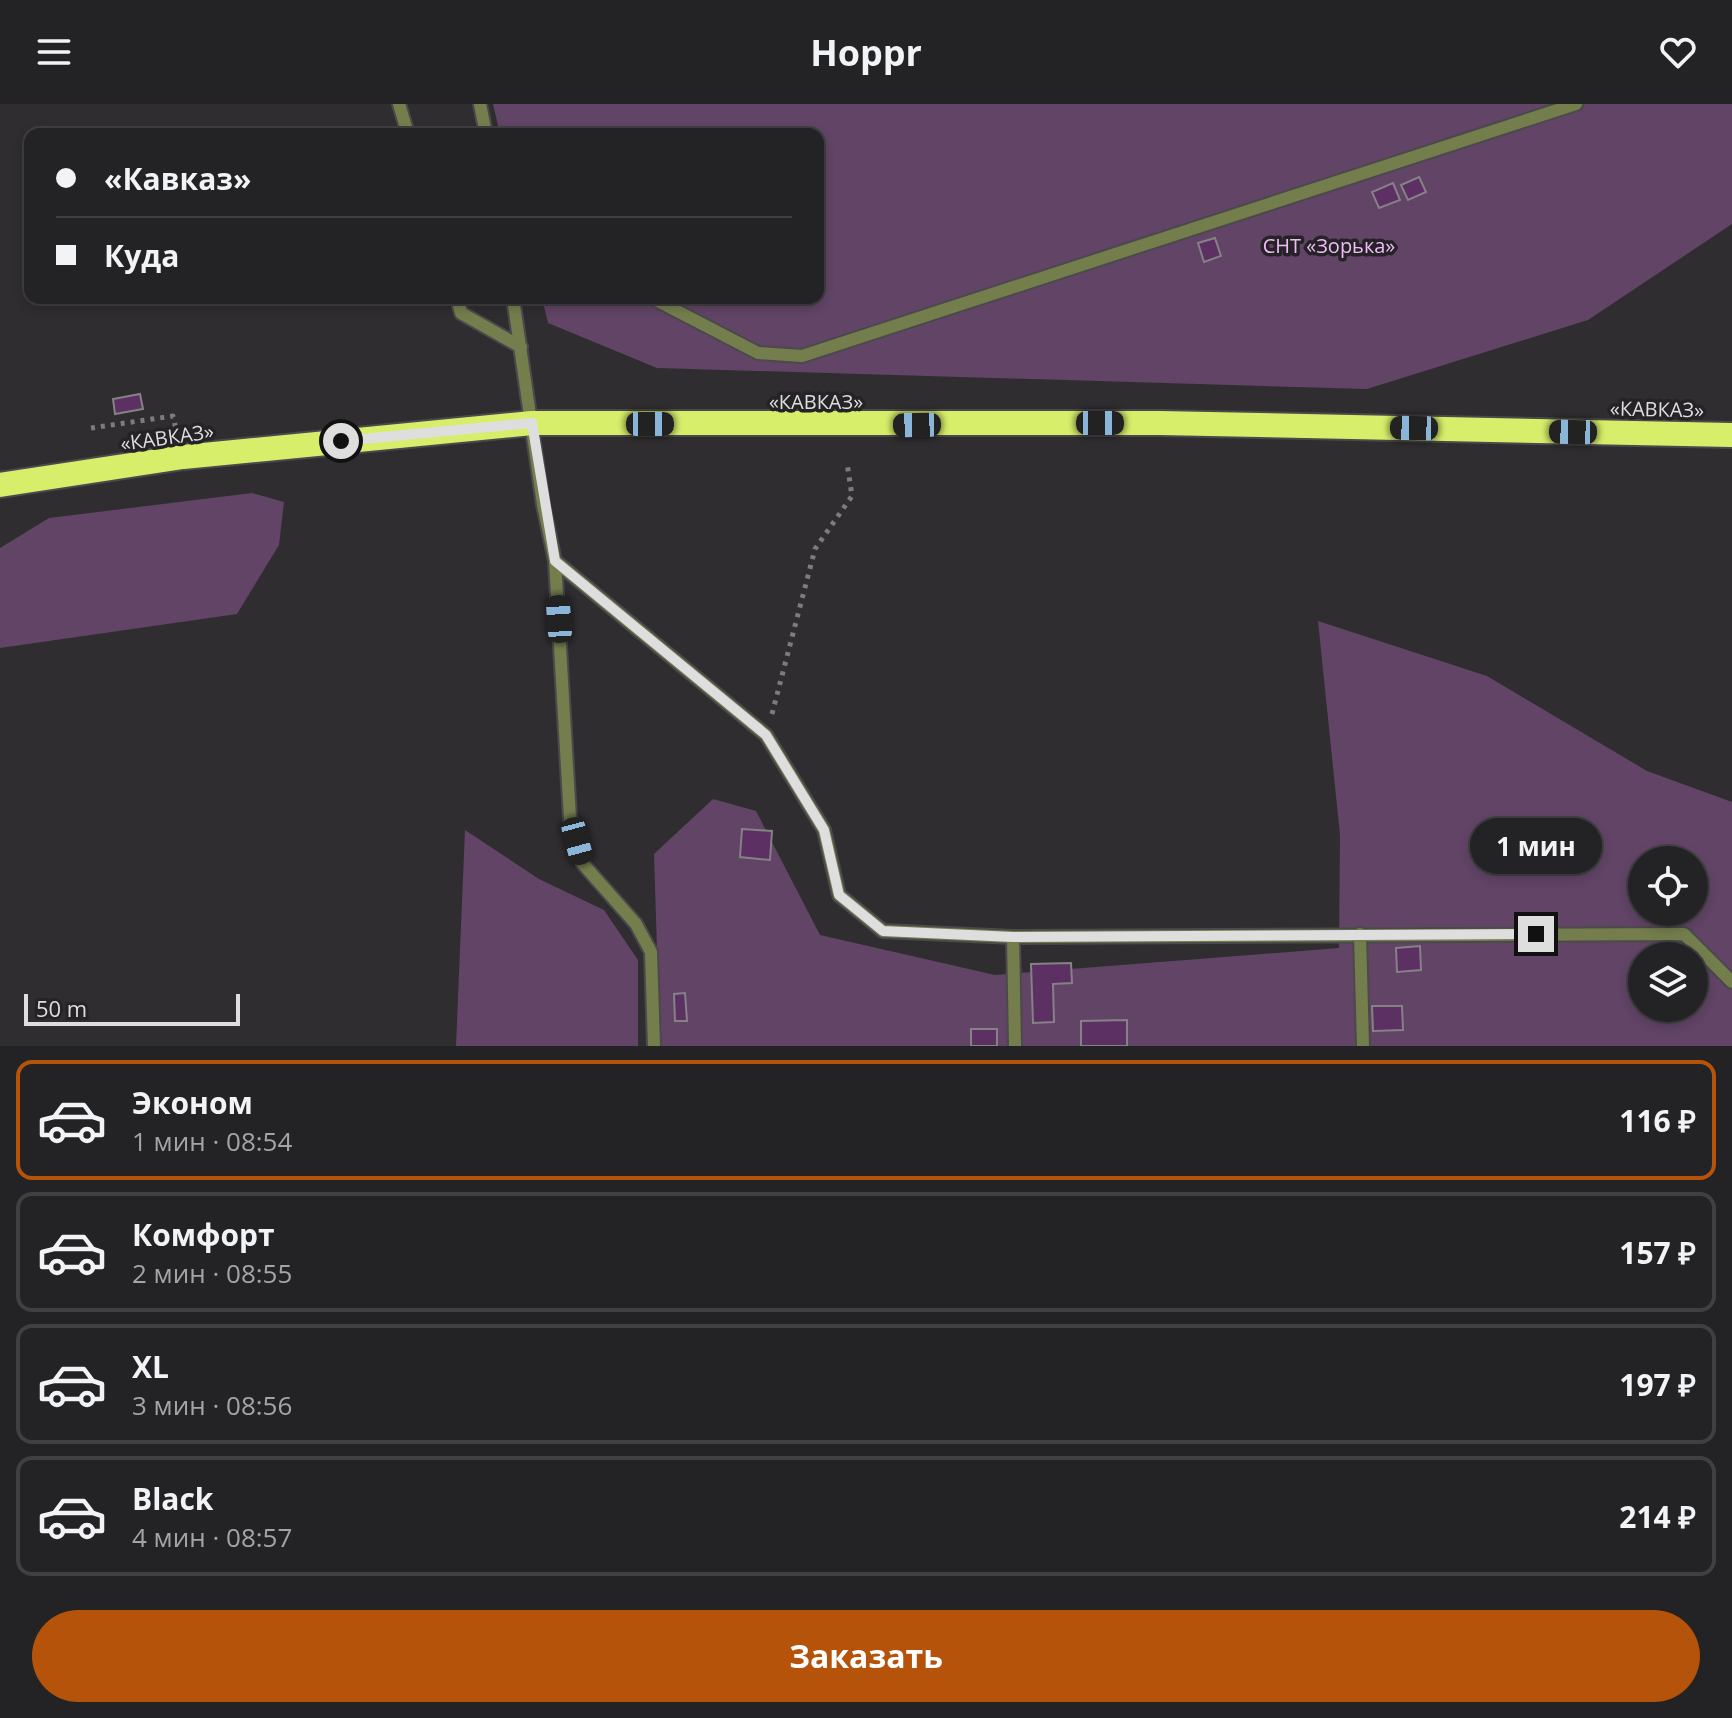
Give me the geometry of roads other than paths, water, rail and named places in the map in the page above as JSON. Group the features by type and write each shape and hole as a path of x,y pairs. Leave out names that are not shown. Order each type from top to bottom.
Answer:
{"highway":[{"name":"«КАВКАЗ»","path":"0,485 183,457 532,423 1160,423 1732,435"}],"lane":[{"path":"399,104 406,128"},
{"path":"480,104 485,128"},
{"path":"664,304 758,353 802,356 1576,104"},
{"path":"459,304 461,313 521,347"},
{"path":"514,304 555,561 570,818 583,864 636,924 651,952 654,1046"},
{"path":"555,561 766,735 824,830 839,895 883,931 1013,937 1684,934 1732,982"},
{"path":"1360,934 1363,1046"},
{"path":"1013,937 1015,1046"}],"park label":[{"name":"СНТ «Зорька»","path":"1329,245"}]}
